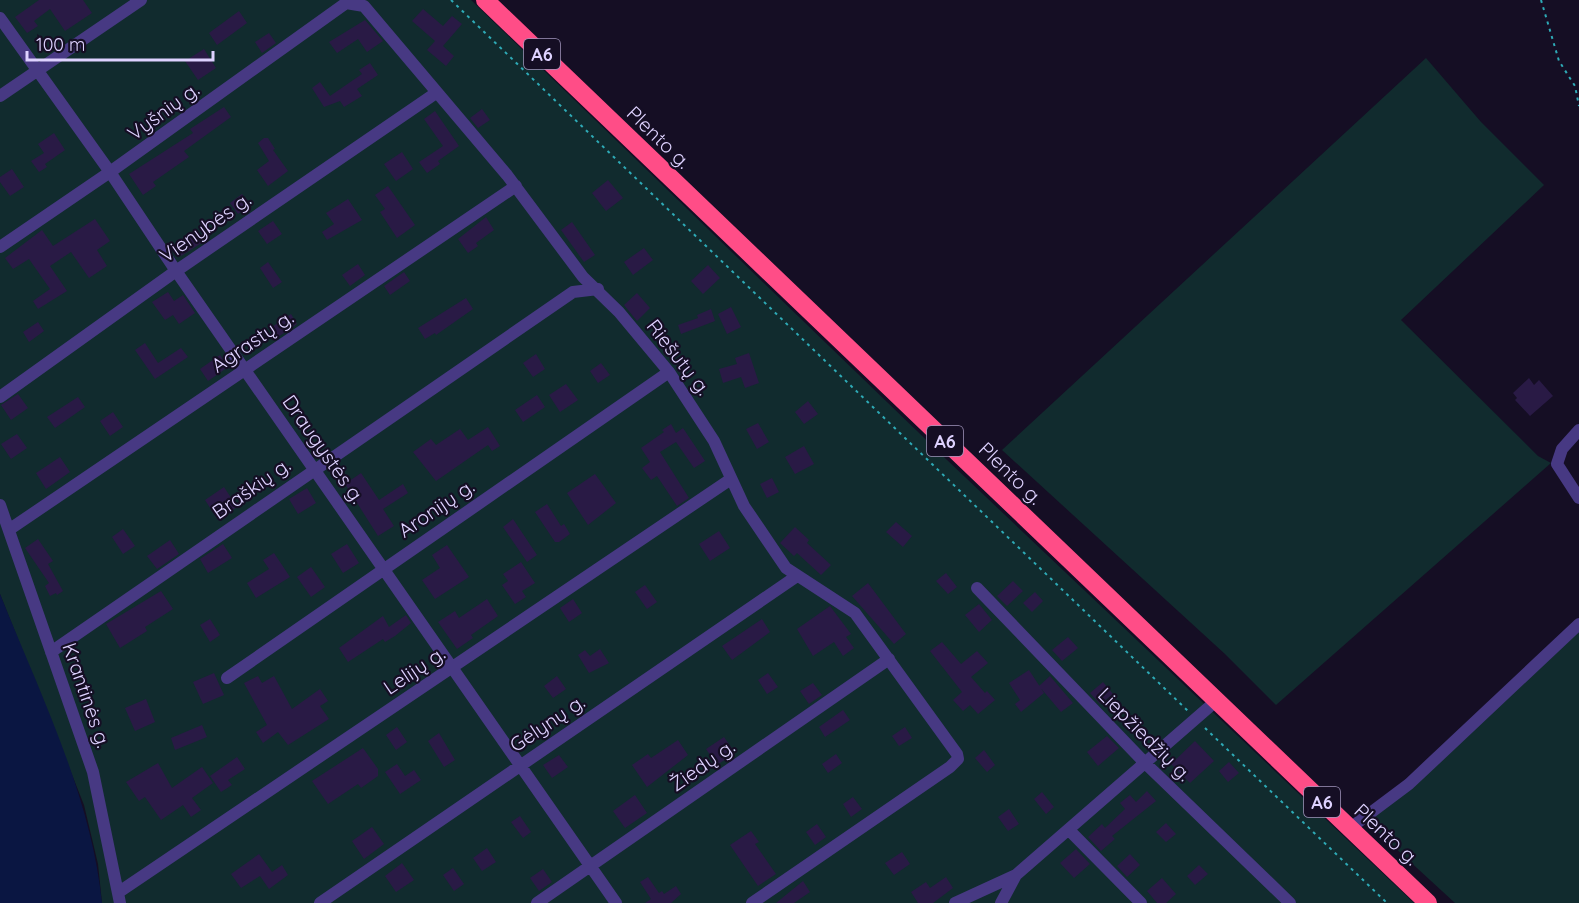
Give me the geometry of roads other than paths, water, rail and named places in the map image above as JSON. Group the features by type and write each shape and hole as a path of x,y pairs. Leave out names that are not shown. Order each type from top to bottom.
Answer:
{"highway":[{"name":"Plento g.","path":"485,0 1428,903"}],"street":[{"path":"0,96 141,0"},
{"name":"Riešutų g.","path":"346,3 364,6 516,186 583,277 598,289 669,372 714,441 731,479 767,542 786,568 855,614 957,754 958,759 950,767 752,903"},
{"name":"Vyšnių g.","path":"0,247 110,172 346,3"},
{"name":"Draugystės g.","path":"0,18 110,172 176,271 616,903"},
{"name":"Vienybės g.","path":"0,397 176,271 436,93"},
{"name":"Agrastų g.","path":"10,529 516,186"},
{"name":"Braškių g.","path":"51,652 573,292 598,289"},
{"name":"Aronijų g.","path":"226,678 669,372"},
{"path":"1579,430 1562,449 1557,464 1579,498"},
{"name":"Lelijų g.","path":"120,898 452,668 731,479"},
{"name":"Krantinės g.","path":"0,505 93,772 120,898"},
{"name":"Gėlynų g.","path":"320,903 797,576"},
{"name":"Liepžiedžių g.","path":"977,588 1145,763 1290,903"},
{"path":"1349,829 1408,784 1579,624"},
{"name":"Žiedų g.","path":"537,903 889,659"},
{"path":"955,903 1016,875 1216,701"},
{"path":"1069,830 1142,903"},
{"path":"1001,903 1016,875"}],"water":[{"path":"0,594 47,707 75,784 87,823 102,903 0,903"}]}
